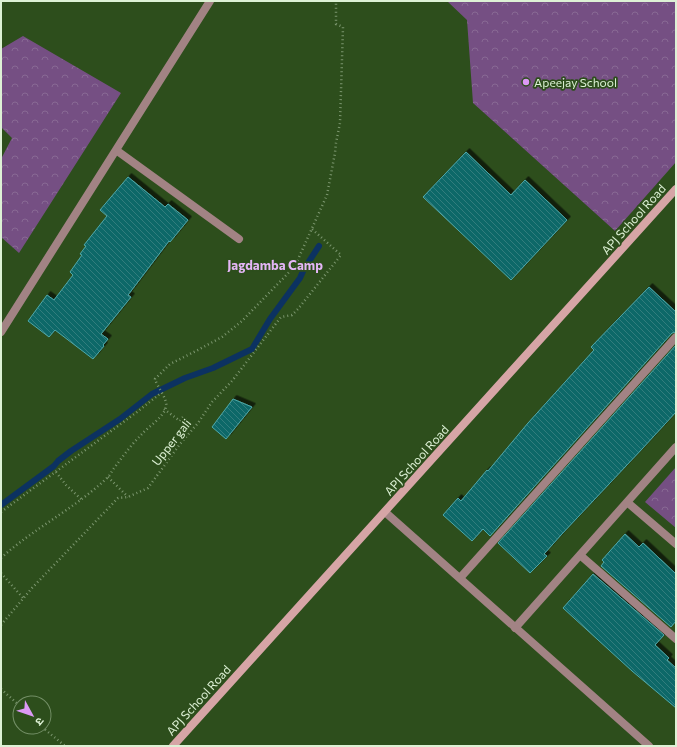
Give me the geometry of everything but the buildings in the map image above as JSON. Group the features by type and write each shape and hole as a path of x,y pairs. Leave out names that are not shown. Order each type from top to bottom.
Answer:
{"street":[{"path":"1,332 210,1"},
{"path":"116,150 239,239"},
{"name":"APJ School Road","path":"173,746 676,189"},
{"path":"460,578 676,337"},
{"path":"515,628 676,447"},
{"path":"627,502 676,544"},
{"path":"385,512 649,746"},
{"path":"580,555 676,639"}],"path":[{"path":"1,558 34,531 81,499 108,477 139,437 160,416 166,406 165,400 156,385 155,379 170,364 222,337 242,321 295,266 327,195 340,123 343,27 336,24 336,1"},
{"name":"Upper gali","path":"1,625 23,598 118,498 128,497 148,488 212,402 232,381 281,317 292,315 295,312 341,255 312,229"},
{"path":"1,512 161,393"},
{"path":"164,409 180,421 182,417 194,427"},
{"path":"56,472 66,485 81,499"},
{"path":"108,477 128,497"},
{"path":"1,573 23,598"},
{"path":"1,688 12,698"},
{"path":"52,735 65,746"}],"green space":[{"path":"447,1 676,1 676,162 615,231 473,103 467,20"},
{"path":"23,36 121,93 19,253 1,237 1,159 12,138 1,127 1,49"},
{"path":"676,467 676,528 645,502"}],"waterway":[{"path":"1,505 54,466 71,451 120,419 152,394 185,378 213,368 252,349 270,319 300,278 319,246"}],"place":[{"name":"Apeejay School","path":"526,82"}],"district":[{"name":"Jagdamba Camp","path":"275,265"}]}
